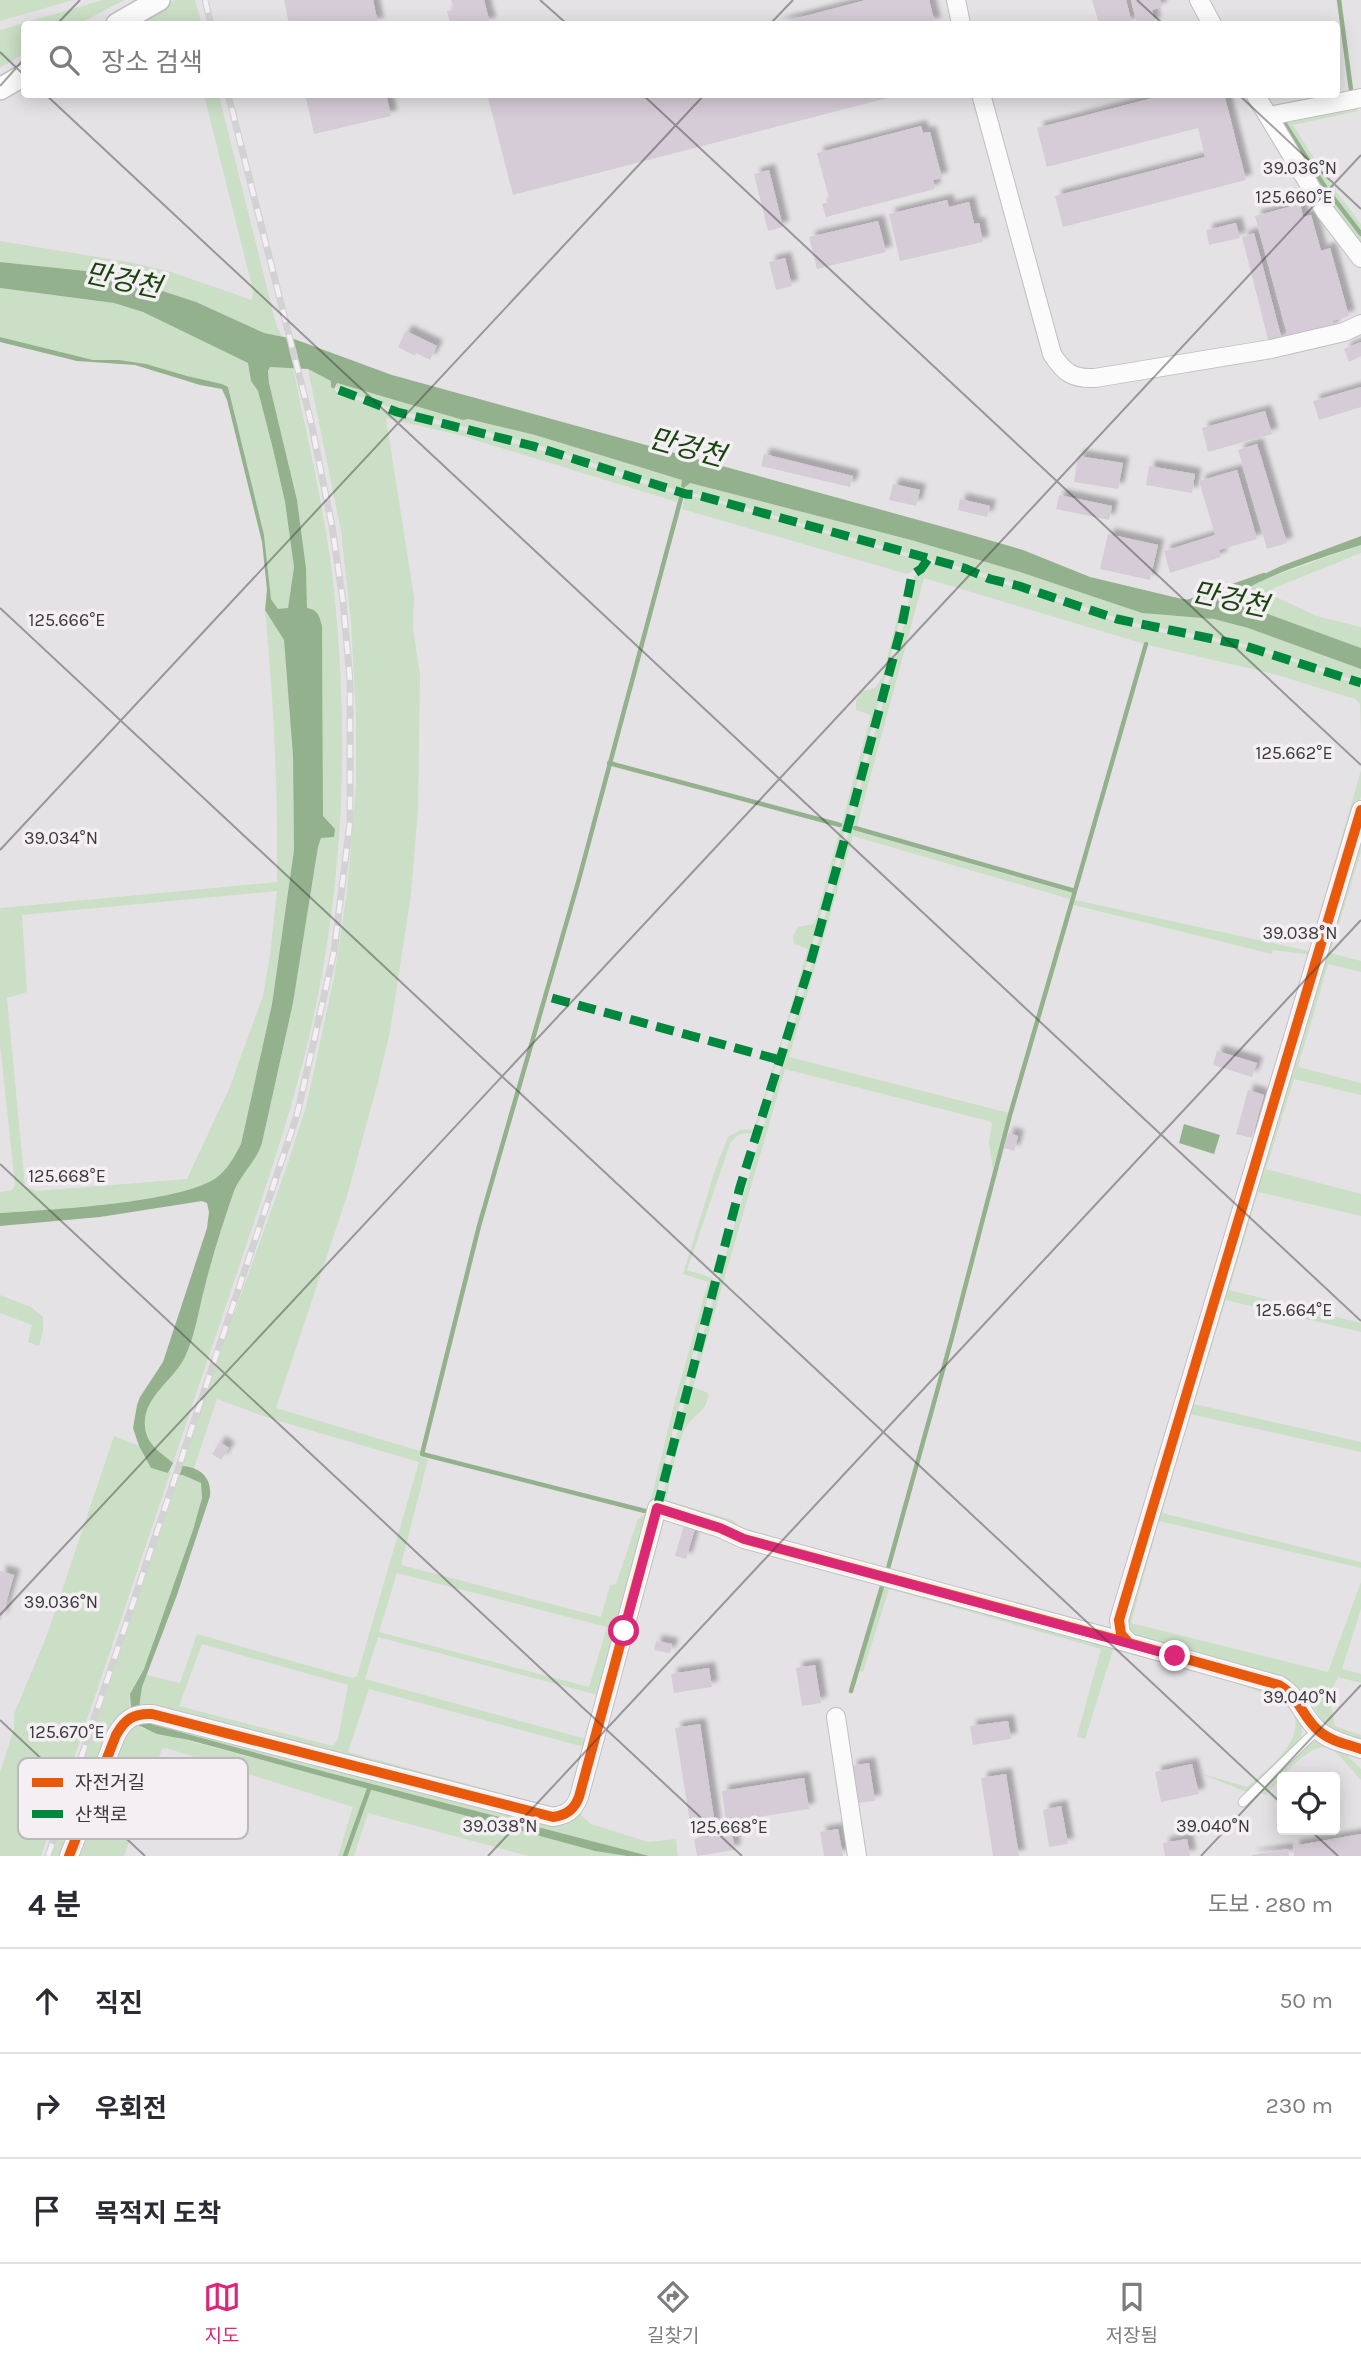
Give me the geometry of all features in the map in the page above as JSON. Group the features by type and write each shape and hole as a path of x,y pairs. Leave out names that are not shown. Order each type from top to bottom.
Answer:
{"street":[{"path":"122,21 159,0"},
{"path":"956,0 960,21"},
{"path":"1199,0 1210,21"},
{"path":"0,89 21,77"},
{"path":"982,98 1052,354 1068,375 1080,379 1096,378 1271,349 1344,332 1361,324"},
{"path":"1258,98 1325,211 1361,258"},
{"path":"1269,116 1361,98"},
{"path":"1129,1643 1121,1634 1119,1620 1361,810"},
{"path":"107,1758 123,1723 132,1716 152,1714 553,1817 565,1815 579,1797 657,1508 720,1528 744,1539 1279,1685 1296,1698 1317,1730 1326,1737 1361,1749"},
{"path":"835,1717 857,1856"},
{"path":"69,1856 76,1839"}],"lane":[{"path":"1243,1802 1317,1730"}],"shaded area":[{"path":"0,0 73,0 0,21"},
{"path":"103,0 124,0 85,21 31,21"},
{"path":"174,0 195,0 201,21 134,21"},
{"path":"21,24 21,56 0,68 0,30"},
{"path":"205,98 220,98 276,324 282,337 264,333 196,302 129,280 95,272 0,262 0,241 134,263 171,272 252,300 253,290"},
{"path":"1357,106 1358,111 1293,125 1334,189 1361,224 1361,232 1326,186 1285,121 1282,121 1324,188 1361,236 1361,248 1303,167 1279,116"},
{"path":"0,288 114,303 143,312 248,363 251,381 258,391 285,502 294,567 288,609 278,609 271,599 264,535 228,387 145,364 93,360 0,337"},
{"path":"270,367 293,368 328,543 335,601 341,700 338,848 327,946 311,1028 294,1094 265,1191 173,1463 155,1448 148,1438 145,1416 153,1398 185,1357 234,1191 262,1143 293,1003 318,847 321,838 334,836 334,829 323,816 322,626 307,608 306,568 297,500 269,383"},
{"path":"308,369 331,381 332,387 338,393 396,414 533,448 679,495 677,502 459,435 386,418 414,597 413,628 420,675 418,810 411,894 390,1032 378,1082 347,1196 276,1408 420,1451 419,1456 428,1459 401,1565 601,1617 610,1585 616,1584 638,1519 648,1512 708,1282 683,1274 716,1167 728,1137 740,1130 754,1129 774,1064 755,1134 741,1134 730,1144 687,1270 713,1278 576,1799 565,1811 139,1708 147,1675 180,1683 197,1634 352,1678 357,1676 419,1462 272,1419 217,1399 194,1468 180,1466 306,1107 334,978 347,892 356,785 356,716 351,622 341,531","holes":["397,1573 607,1627 589,1687 379,1632","378,1637 598,1695 586,1739 365,1679","202,1644 348,1685 338,1739 333,1746 179,1706","369,1689 584,1747 572,1792 561,1804 553,1807 348,1752"]},
{"path":"337,383 463,420 535,435 683,480 686,487 690,483 911,540 1020,572 1142,613 1214,619 1248,628 1361,669 1361,682 1259,648 1117,618 976,571 686,493 534,444 397,410 336,388"},
{"path":"685,497 697,497 924,561 920,567 907,574 682,509"},
{"path":"1361,545 1361,553 1274,588 1270,592 1271,595 1317,616 1361,627 1361,648 1238,603 1238,595 1260,581"},
{"path":"929,563 977,575 1133,626 1270,654 1361,686 1361,732 1360,704 1355,699 1274,674 1148,645 924,578 857,826 854,828 856,831 1072,893 1070,899 853,836 789,1057 1009,1113 993,1170 989,1142 992,1124 989,1121 785,1069 693,1387 708,1393 708,1399 685,1429 666,1500 732,1520 741,1527 885,1569 883,1573 660,1506 689,1385 850,827 914,577"},
{"path":"901,603 899,624 846,826 779,1052 777,1055 772,1054 780,1044 808,949 794,944 793,936 798,927 813,924 816,919 871,715 856,710 856,701 862,691 875,688 882,678"},
{"path":"265,610 284,640 293,756 294,850 272,1004 241,1144 224,1171 216,1178 174,1194 112,1204 0,1213 0,1192 12,1190 15,1185 0,1044 0,908 277,882 273,712","holes":["277,891 263,996 229,1089 187,1179 36,1191 25,1186 7,998 27,992 22,915"]},
{"path":"1361,770 1361,796 1313,955 1273,950 1272,954 1074,905 1075,900 1309,951"},
{"path":"1361,820 1361,852 1330,953 1361,961 1361,972 1328,964 1298,1067 1361,1083 1361,1095 1294,1079 1266,1169 1361,1194 1361,1216 1258,1192 1229,1290 1361,1323 1361,1332 1226,1300 1194,1404 1361,1442 1361,1452 1190,1414 1162,1513 1361,1562 1361,1568 1159,1521 1131,1623 1328,1672 1361,1582 1361,1609 1342,1669 1361,1674 1361,1683 1338,1677 1329,1695 1335,1726 1361,1735 1361,1743 1330,1732 1309,1700 1292,1686 1132,1641 1126,1622"},
{"path":"0,1295 31,1307 43,1317 39,1346 28,1342 32,1325 0,1313"},
{"path":"114,1436 139,1446 151,1468 168,1473 171,1471 74,1758 18,1758 18,1839 47,1839 41,1856 0,1856 0,1772 14,1729 14,1714 47,1635"},
{"path":"183,1474 201,1483 199,1512 186,1554 146,1664 131,1693 131,1709 108,1758 83,1758 177,1475"},
{"path":"886,1581 1263,1687 1286,1698 1297,1710 1302,1725 1299,1742 1249,1793 1199,1773 1247,1787 1275,1762 1288,1746 1296,1727 1291,1710 1259,1691 1113,1650 1085,1739 1077,1736 1101,1649 889,1589 863,1672 859,1671"},
{"path":"633,1626 581,1815 591,1824 648,1842 676,1839 678,1856 649,1856 140,1721 141,1728 366,1788 343,1856 338,1856 353,1807 248,1774 248,1758 198,1758 166,1748 162,1749 159,1758 112,1758 118,1743 139,1717 561,1821"},
{"path":"1315,1741 1327,1741 1361,1752 1361,1759 1347,1755 1361,1769 1361,1780 1334,1750 1323,1747 1305,1756 1286,1772 1279,1772 1307,1745"},
{"path":"1277,1774 1277,1782 1266,1795 1259,1792"},
{"path":"370,1789 595,1851 627,1856 529,1856 368,1813 354,1856 346,1856"},
{"path":"56,1839 71,1839 63,1856 50,1856"},
{"path":"81,1839 130,1839 124,1856 75,1856"}],"water":[{"name":"만겅천","path":"0,262 95,272 129,280 196,302 264,333 294,339 392,375 951,529 1023,550 1090,577 1182,599 1211,600 1281,566 1361,536 1361,545 1274,576 1256,584 1236,599 1238,603 1361,648 1361,669 1248,628 1214,619 1142,613 1020,572 911,540 690,483 684,488 681,487 682,480 535,435 463,420 337,383 334,389 331,387 331,381 308,369 270,367 269,383 297,500 306,568 307,608 318,614 322,626 323,816 335,829 334,837 321,838 318,847 293,1003 262,1143 234,1191 185,1357 153,1398 145,1416 148,1438 155,1448 173,1463 168,1473 151,1468 133,1428 137,1405 163,1362 207,1228 207,1203 202,1201 100,1217 0,1226 0,1213 112,1204 174,1194 216,1178 241,1144 272,1004 294,850 293,756 284,640 265,610 267,590 262,542 222,389 135,365 77,361 0,342 0,337 93,360 146,364 228,387 264,535 271,599 278,609 288,608 294,567 285,502 258,391 251,381 248,363 143,312 114,303 0,288"},
{"path":"1184,1124 1220,1135 1214,1154 1179,1143"},
{"path":"180,1466 193,1468 203,1474 209,1483 210,1496 177,1595 142,1687 139,1708 131,1709 130,1694 144,1669 202,1498 201,1483 177,1475"},
{"path":"140,1721 649,1856 595,1851 189,1740 157,1734 134,1723"}],"building":[{"path":"284,0 373,0 377,21 288,21"},
{"path":"451,0 484,0 489,21 449,21 447,11 454,9"},
{"path":"866,0 929,0 934,21 786,21"},
{"path":"1092,0 1126,0 1131,21 1098,21"},
{"path":"1131,0 1160,0 1162,7 1152,10 1154,21 1136,21"},
{"path":"306,98 387,98 391,116 314,134"},
{"path":"488,98 887,98 513,195"},
{"path":"1153,98 1225,98 1246,180 1063,227 1055,196 1205,157 1198,128 1047,167 1037,128"},
{"path":"921,126 923,133 930,132 942,178 933,180 935,189 826,217 822,204 830,202 817,153"},
{"path":"769,170 783,227 768,231 754,174"},
{"path":"947,200 949,207 969,202 974,224 979,223 983,242 900,261 889,214"},
{"path":"1300,204 1303,217 1311,215 1321,251 1330,248 1349,316 1332,321 1334,327 1289,340 1255,216"},
{"path":"878,221 886,252 817,269 809,237"},
{"path":"1236,223 1240,238 1209,245 1206,230"},
{"path":"1254,233 1282,340 1269,343 1242,237"},
{"path":"785,258 792,286 776,290 769,262"},
{"path":"406,331 437,346 430,360 398,347"},
{"path":"1361,342 1361,356 1349,362 1344,349"},
{"path":"1361,387 1361,407 1319,420 1313,401"},
{"path":"1265,411 1272,434 1208,452 1202,428"},
{"path":"1257,444 1287,543 1267,549 1238,450"},
{"path":"764,454 853,476 850,487 761,466"},
{"path":"1078,456 1123,463 1118,489 1074,482"},
{"path":"1149,466 1195,474 1192,493 1146,485"},
{"path":"1237,470 1257,539 1219,550 1221,557 1170,573 1164,551 1215,535 1199,481"},
{"path":"893,484 920,490 916,506 889,500"},
{"path":"1059,495 1112,506 1109,520 1056,509"},
{"path":"960,499 990,506 987,517 958,510"},
{"path":"1108,534 1158,545 1150,580 1100,569"},
{"path":"1217,1051 1257,1063 1252,1077 1213,1065"},
{"path":"1248,1090 1264,1095 1252,1138 1236,1134"},
{"path":"1008,1133 1018,1136 1014,1151 1004,1148"},
{"path":"220,1442 229,1448 221,1460 212,1454"},
{"path":"684,1525 695,1529 686,1559 675,1556"},
{"path":"0,1571 14,1575 1,1620 0,1620"},
{"path":"656,1641 672,1644 670,1653 654,1650"},
{"path":"815,1665 821,1703 802,1706 796,1668"},
{"path":"709,1668 712,1687 674,1693 671,1674"},
{"path":"1008,1721 1011,1739 973,1745 970,1726"},
{"path":"700,1724 715,1825 691,1829 675,1728"},
{"path":"869,1763 875,1801 857,1803 851,1766"},
{"path":"1192,1764 1199,1794 1161,1802 1155,1772"},
{"path":"1006,1774 1019,1856 993,1856 981,1778"},
{"path":"804,1778 809,1809 726,1822 722,1791"},
{"path":"1061,1806 1068,1844 1049,1847 1043,1810"},
{"path":"838,1829 843,1856 824,1856 820,1832"},
{"path":"732,1833 735,1850 697,1856 694,1839"},
{"path":"1361,1834 1361,1856 1294,1856 1293,1846"},
{"path":"1187,1839 1190,1856 1165,1856 1163,1843"},
{"path":"1288,1849 1289,1856 1252,1856 1252,1855"}],"waterway":[{"path":"1339,0 1351,90"},
{"path":"1287,120 1283,121 1325,187 1361,234"},
{"path":"645,1511 422,1454 479,1226 579,879 681,498"},
{"name":"만겅천","path":"1190,601 1264,575"},
{"path":"1075,891 1146,644"},
{"path":"609,763 840,825"},
{"path":"855,828 1075,891 1010,1115 887,1572"},
{"path":"851,1691 883,1583"},
{"path":"345,1856 369,1789"}],"railway":[{"path":"205,0 210,21"},
{"path":"81,1758 297,1115 334,952 350,822 350,680 343,601 332,526 311,422 229,98"},
{"path":"48,1856 54,1839"}],"marked path":[{"path":"339,390 397,412 533,446 686,494 964,568 990,579 1117,619 1242,645 1361,683"},
{"path":"657,1508 740,1187 811,961 846,834 902,625 912,575 921,569 928,559"},
{"path":"552,998 780,1060"}],"cycle path":[{"path":"1361,810 1119,1620 1121,1634 1129,1643 1279,1685 1292,1695 1313,1725 1323,1734 1361,1749"},
{"path":"107,1758 123,1725 135,1716 152,1714 553,1817 566,1813 572,1809 579,1797 657,1508 720,1528 744,1539 1129,1643"},
{"path":"69,1856 76,1839"}],"route":[{"path":"624,1631 657,1508 720,1528 744,1539 1175,1656"}]}
